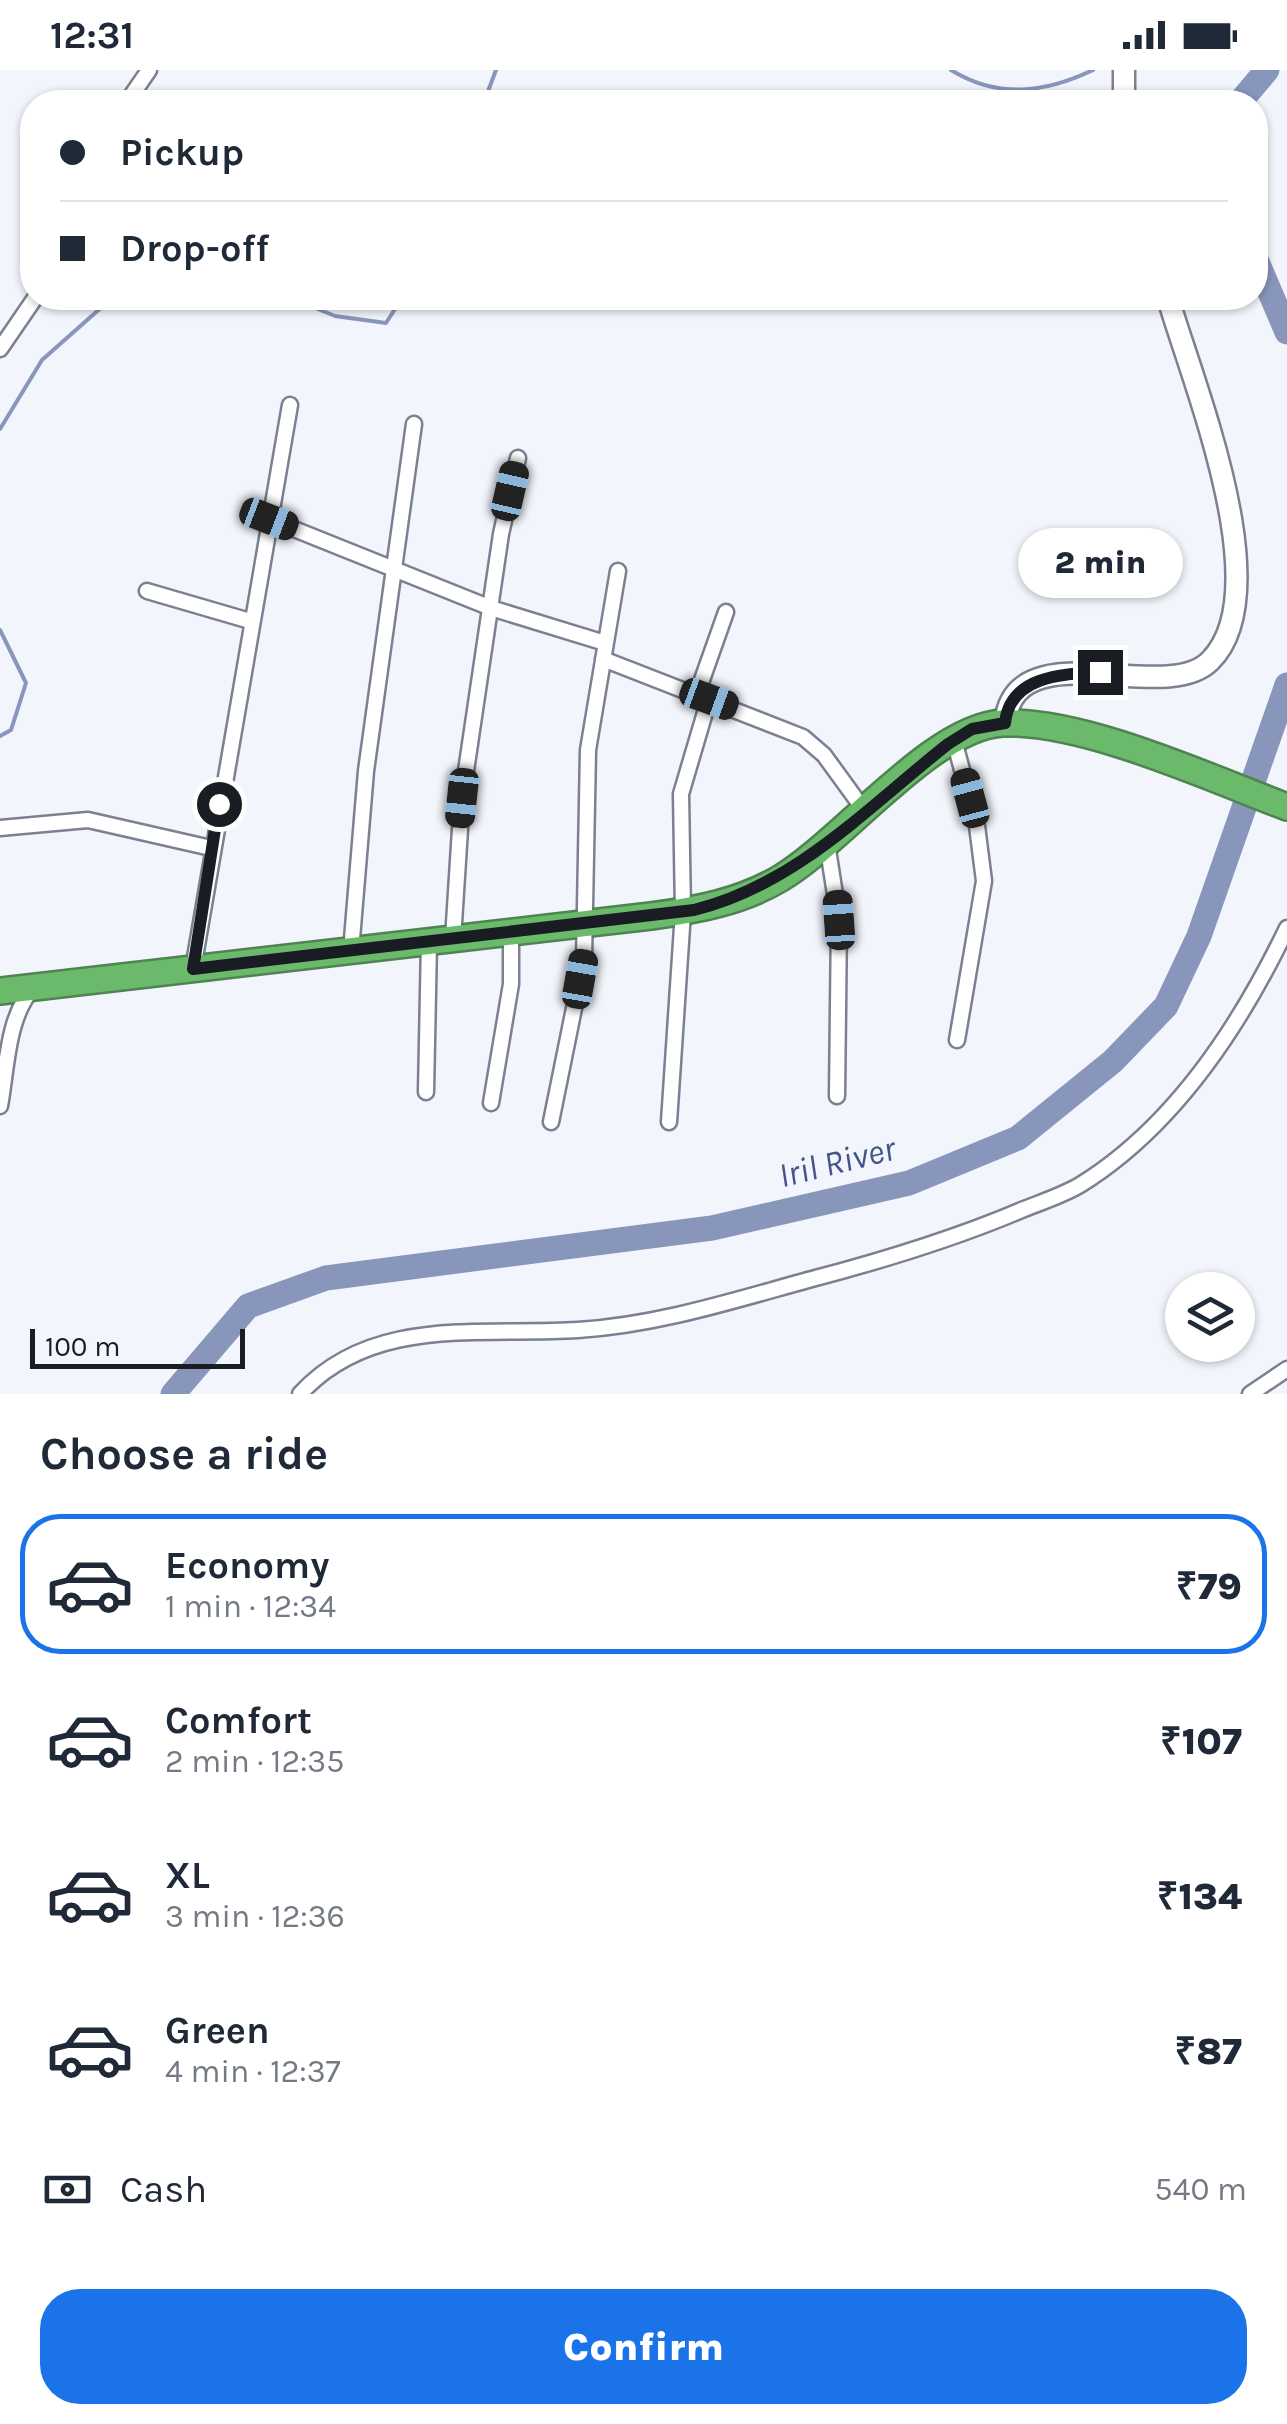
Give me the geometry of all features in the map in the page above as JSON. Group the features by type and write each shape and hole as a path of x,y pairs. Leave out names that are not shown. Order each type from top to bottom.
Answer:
{"highway":[{"path":"0,991 683,912 746,895 782,878 954,740 972,729 1005,723 1080,735 1287,806"}],"street":[{"path":"0,349 27,310"},
{"path":"1005,723 1010,701 1030,683 1100,672 1143,678 1194,673 1211,661 1224,642 1238,599 1238,548 1171,310"},
{"path":"193,969 290,405"},
{"path":"351,951 366,771 414,424"},
{"path":"426,1092 441,940 490,608 518,458"},
{"path":"269,519 604,651 703,697 803,736 824,755 864,810"},
{"path":"551,1122 584,959 584,804 618,571"},
{"path":"147,591 250,621"},
{"path":"668,1122 683,912 681,794 726,612"},
{"path":"954,740 978,826 984,882 979,933 957,1040"},
{"path":"0,828 88,820 212,848"},
{"path":"827,842 839,920 837,1096"},
{"path":"300,1394 323,1370 387,1342 418,1334 577,1330 649,1322 862,1266 980,1228 1079,1186 1142,1137 1194,1082 1287,928"},
{"path":"491,1104 511,984 511,932"},
{"path":"0,1106 14,1024 24,998 34,987"},
{"path":"1250,1394 1287,1369"}],"waterway":[{"path":"488,90 496,70"},
{"path":"951,70 1004,89 1039,88 1093,70"},
{"name":"Iril River","path":"1250,90 1267,70"},
{"name":"Iril River","path":"1268,287 1287,332"},
{"path":"0,429 42,360 98,310"},
{"path":"320,310 335,316 386,323 394,310"},
{"path":"0,630 26,683 11,730 0,736"},
{"name":"Iril River","path":"173,1394 248,1306 326,1278 712,1228 909,1183 1018,1138 1113,1061 1166,1006 1199,936 1287,685"}],"route":[{"path":"219,804 193,969 694,910 724,903 782,878 948,744 972,729 1005,723 1010,701 1030,683 1100,672"}]}
